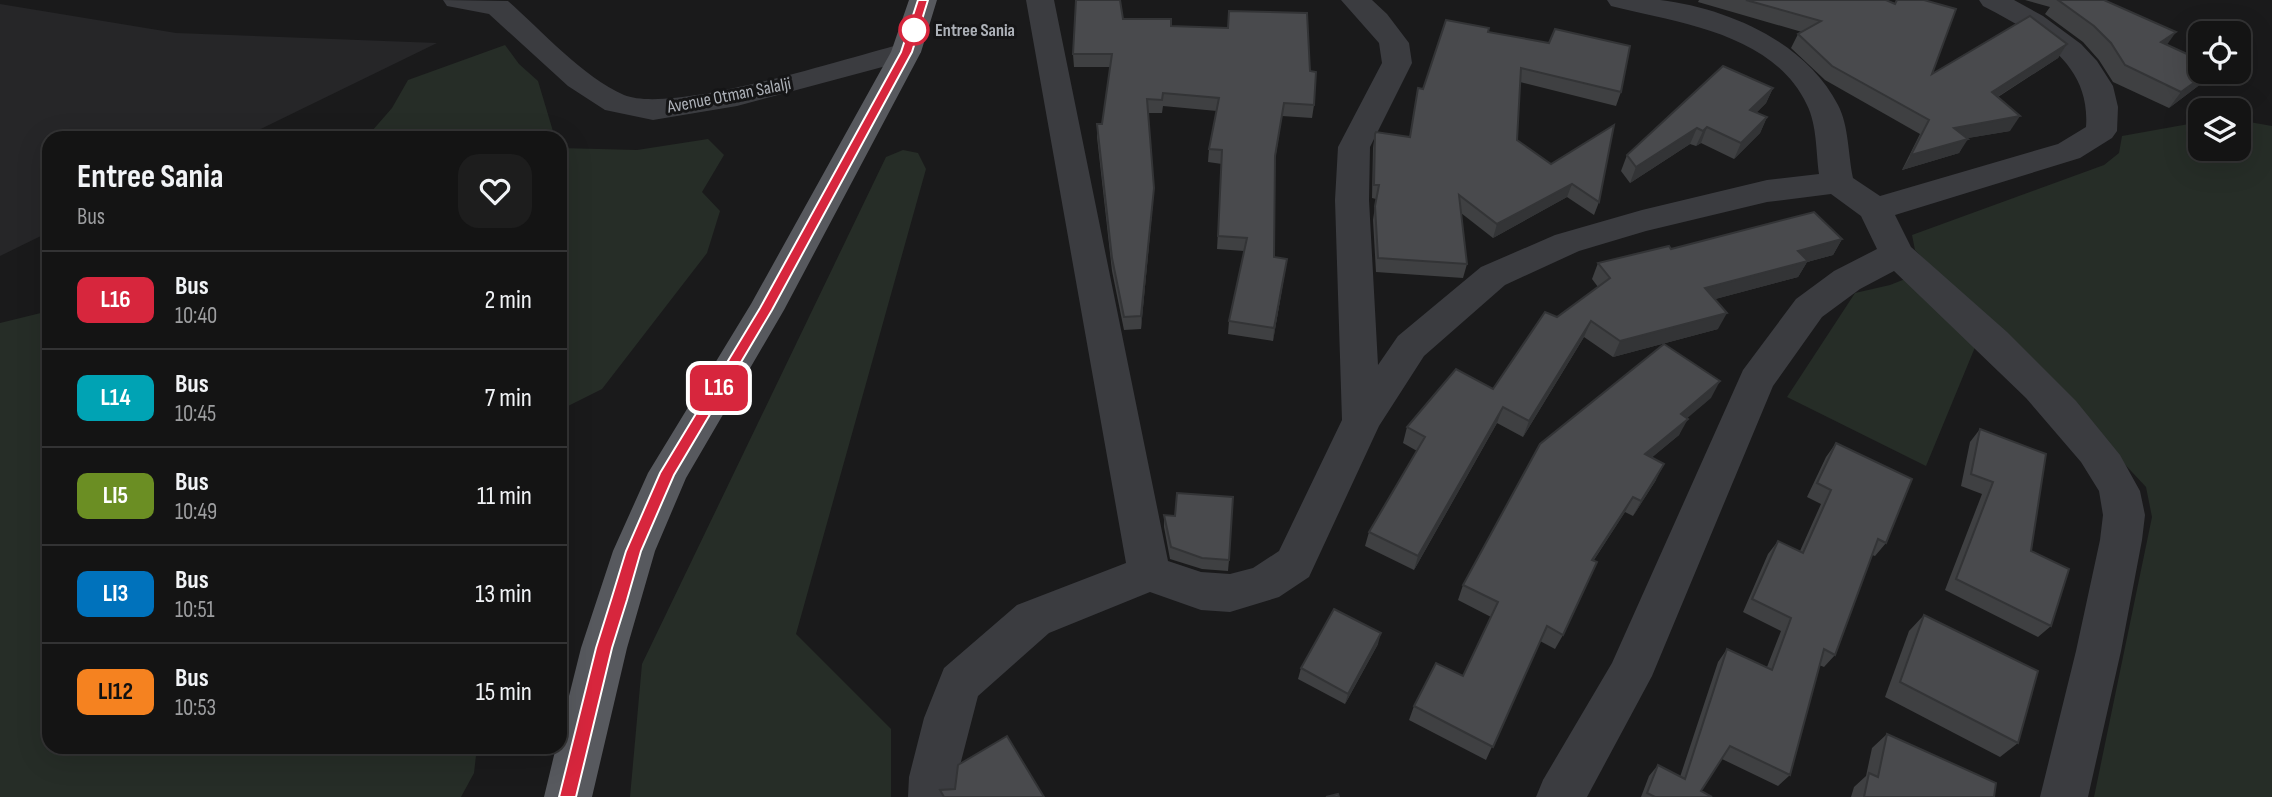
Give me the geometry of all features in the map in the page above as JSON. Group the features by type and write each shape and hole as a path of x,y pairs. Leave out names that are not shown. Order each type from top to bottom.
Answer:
{"main road":[{"path":"568,797 604,648 630,563 668,473 766,310 906,52 923,0"}],"street":[{"name":"Avenue Otman Salalji","path":"457,0 498,7 579,80 616,103 653,110 737,97 906,52"},
{"path":"1040,0 1149,573"},
{"path":"1355,0 1377,20 1394,43 1397,63 1354,146 1352,201 1362,420"},
{"path":"1621,0 1727,27 1768,45 1797,68 1823,105 1837,183"},
{"path":"1875,209 2069,151 2101,131 2104,116 2096,83 2071,48 2033,20 1993,0"},
{"path":"932,797 933,777 947,718 960,683 1033,619 1149,573 1201,591 1230,593 1265,584 1294,564 1362,420 1411,346 1493,276 1567,243 1642,221 1767,191 1837,183 1875,209 1898,254 2005,351 2039,386 2097,454 2114,479 2123,501 2122,529 2112,589 2064,797"},
{"path":"1560,797 1629,676 1756,380 1810,307 1847,280 1898,254"}],"shaded area":[{"path":"0,4 176,33 437,43 256,131 42,131 42,235 0,256"},
{"path":"505,45 519,64 538,81 553,131 372,131 392,108 408,80"},
{"path":"2251,122 2272,126 2272,797 2094,797 2152,517 2146,487 2003,334 1978,340 1926,466 1787,397 1855,293 1890,285 1933,268 1915,250 1912,235 2104,165 2119,153 2122,136 2188,124 2188,161 2251,161"},
{"path":"708,139 724,155 702,192 720,211 707,253 602,389 567,406 567,148 637,150"},
{"path":"903,150 918,153 926,169 796,634 891,729 891,797 630,797 642,664 886,157"},
{"path":"42,313 42,754 476,754 474,773 461,797 0,797 0,323"}],"building":[{"path":"1076,0 1120,0 1123,19 1171,19 1171,26 1228,28 1229,11 1307,13 1310,71 1316,72 1314,105 1284,103 1275,156 1274,257 1287,259 1274,328 1229,321 1247,238 1218,236 1222,150 1209,149 1219,98 1163,93 1162,100 1147,99 1154,188 1141,316 1124,317 1112,258 1097,124 1102,124 1112,54 1073,54"},
{"path":"1746,0 1886,0 1895,4 1897,0 1924,0 1956,9 1932,74 2030,16 2067,44 1992,92 2020,116 1954,128 1968,139 1911,155 1929,120 1832,66 1798,34 1821,21"},
{"path":"2058,0 2104,0 2176,32 2161,42 2188,54 2188,84 2192,84 2181,92 2125,65 2111,43 2094,26"},
{"path":"1446,20 1489,28 1488,32 1549,43 1555,29 1630,46 1621,92 1521,68 1517,140 1551,164 1614,125 1599,202 1572,184 1497,224 1459,195 1467,264 1378,258 1375,206 1379,185 1374,185 1375,134 1410,137 1418,88 1423,89"},
{"path":"1723,66 1773,88 1750,110 1767,117 1741,143 1707,127 1703,131 1697,128 1636,167 1627,155"},
{"path":"1814,212 1842,239 1798,251 1808,261 1705,288 1727,313 1620,341 1591,321 1529,421 1503,407 1418,556 1369,532 1425,437 1407,427 1456,369 1493,389 1545,312 1557,317 1610,278 1598,263 1669,246 1671,249"},
{"path":"1664,344 1720,381 1681,414 1688,419 1645,454 1664,464 1641,501 1633,497 1592,560 1597,562 1563,635 1547,626 1493,747 1414,706 1436,663 1463,676 1498,602 1463,585 1540,444"},
{"path":"1980,429 2046,454 2031,551 2069,569 2051,626 1956,579 1993,482 1971,474"},
{"path":"1836,443 1912,479 1886,543 1878,539 1835,655 1824,649 1790,775 1730,746 1701,791 1712,797 1655,797 1647,793 1658,765 1685,779 1727,649 1772,670 1791,618 1752,599 1778,541 1803,553 1831,490 1817,483"},
{"path":"1177,493 1233,497 1229,560 1202,558 1171,547 1164,515 1175,516"},
{"path":"1334,609 1381,633 1348,694 1301,668"},
{"path":"1924,615 2038,671 2018,743 1900,682"},
{"path":"1887,734 1996,783 1994,797 1864,797 1869,773 1878,777"},
{"path":"1007,736 1044,797 944,797 940,790 955,789 958,765"}],"bus line":[{"name":"L16","path":"568,797 604,648 634,551 668,473 766,310 906,52 924,4 923,0"}],"place":[{"name":"Entree Sania","path":"914,30"}]}
